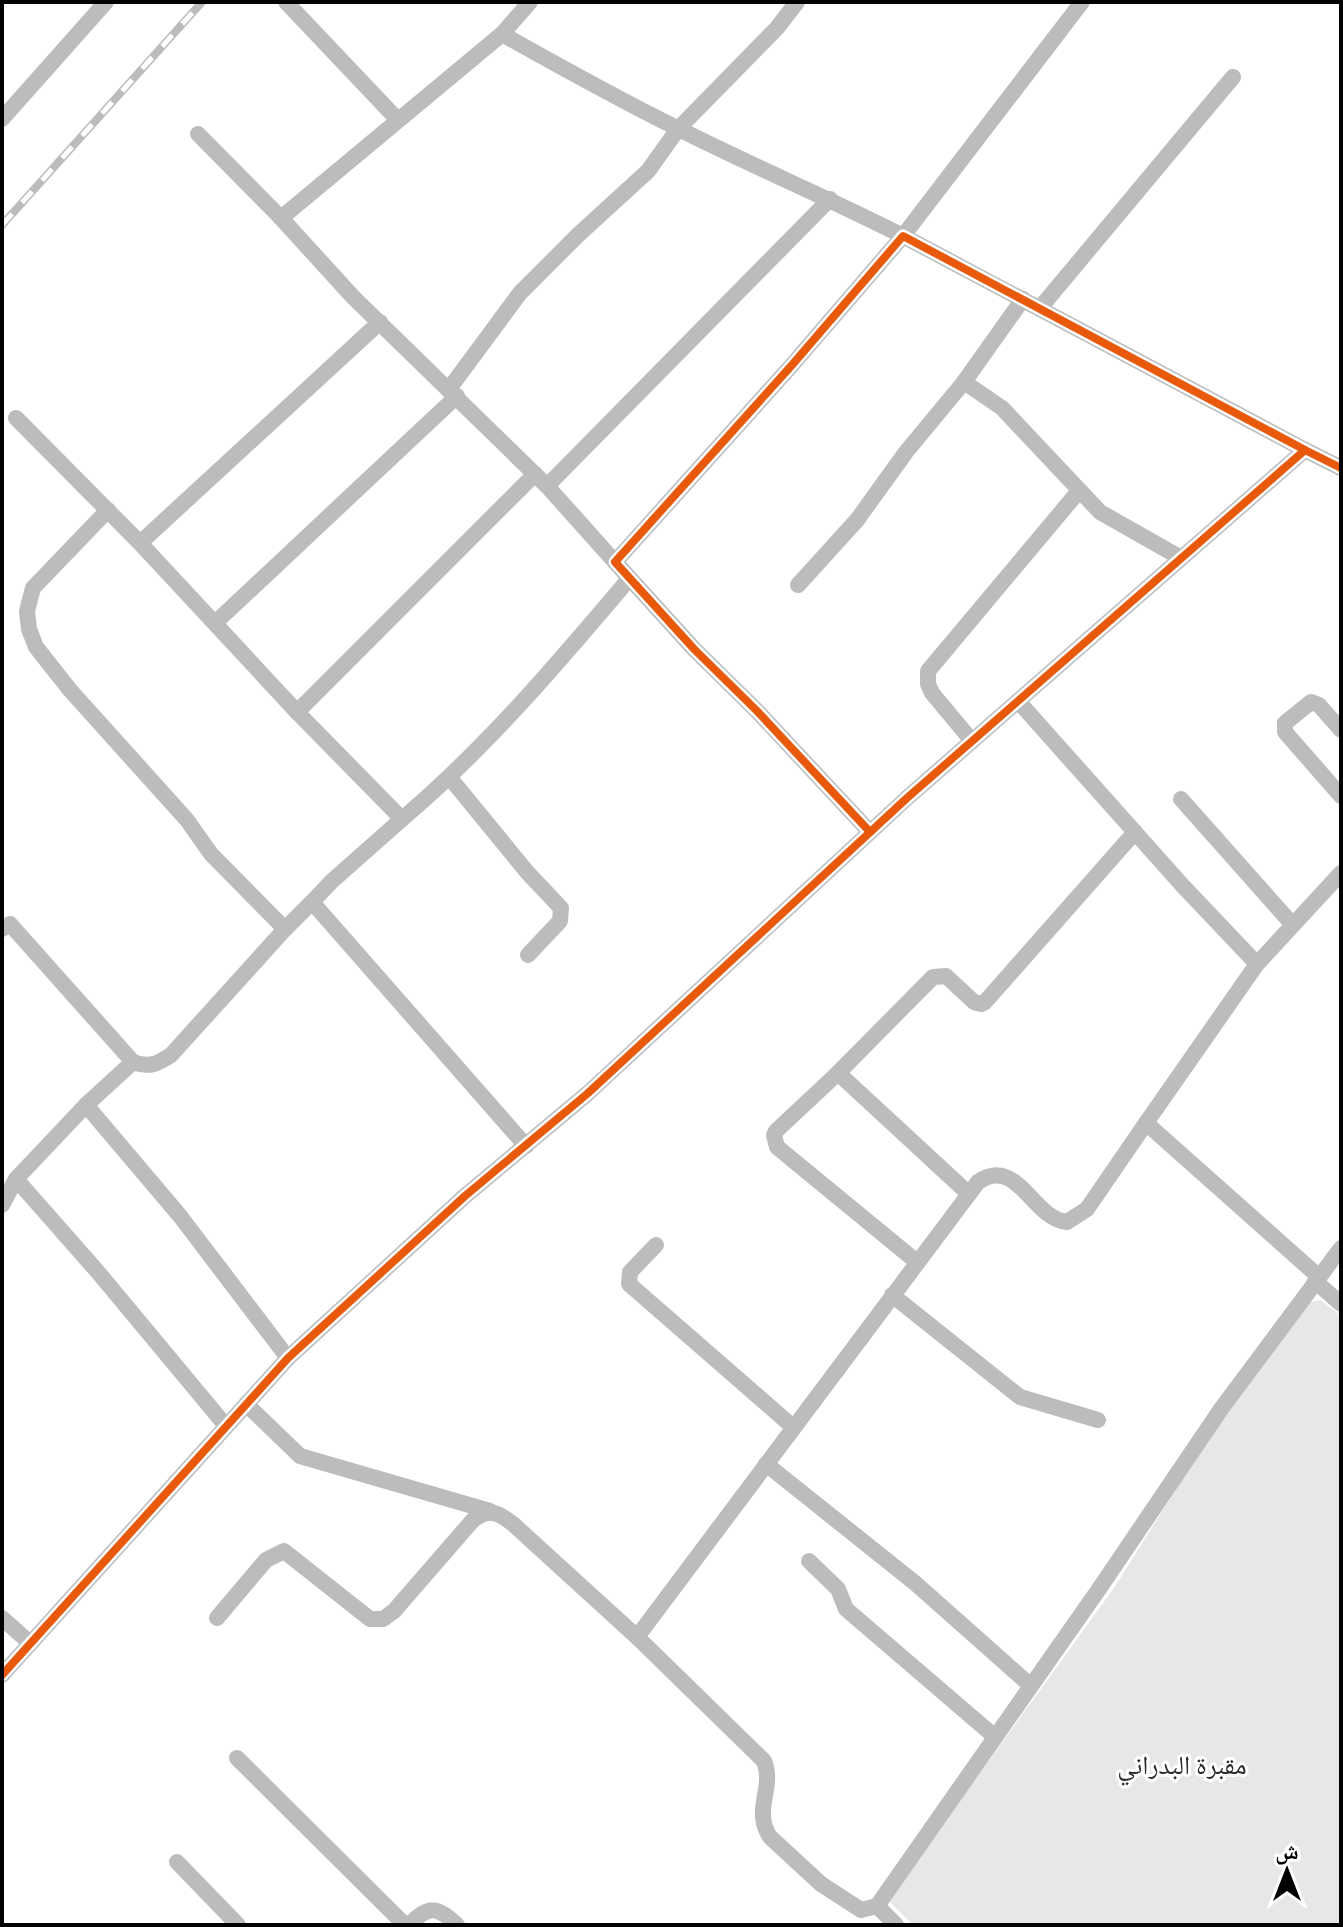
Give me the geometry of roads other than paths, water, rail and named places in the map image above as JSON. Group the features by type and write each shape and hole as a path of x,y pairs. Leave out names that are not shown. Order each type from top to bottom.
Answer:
{"street":[{"path":"2,119 106,2"},
{"path":"286,2 397,119"},
{"path":"281,218 502,34 530,2"},
{"path":"215,623 453,392 520,293 648,171 678,129 777,28 797,2"},
{"path":"615,562 903,236 1082,2"},
{"path":"502,34 678,129 903,236 1341,468"},
{"path":"1040,308 1233,77"},
{"path":"198,134 380,322 541,480 629,579 870,832"},
{"path":"297,712 830,199"},
{"path":"798,585 857,520 906,452 964,382 1023,299"},
{"path":"140,543 380,322"},
{"path":"964,382 1002,408 1100,512 1181,558"},
{"path":"16,418 140,543 297,712 402,819"},
{"path":"2,1675 288,1358 430,1227 598,1083 870,832 1305,450"},
{"path":"972,741 932,693 928,671 1078,492"},
{"path":"108,510 33,588 27,611 29,629 36,647 70,690 187,820 211,854 285,929"},
{"path":"5,923 133,1062 145,1067 155,1065 171,1055 332,881 450,778 570,650 629,579"},
{"path":"1018,701 1257,964"},
{"path":"1341,730 1319,705 1311,702 1284,727 1285,732 1341,796"},
{"path":"450,778 527,872 561,908 560,921 528,955"},
{"path":"1181,799 1292,924"},
{"path":"917,1262 774,1142 776,1131 933,977 946,976 974,1002 985,1002 1135,832"},
{"path":"637,1637 978,1182 988,1175 999,1174 1012,1180 1053,1219 1061,1222 1073,1220 1087,1209 1257,964 1341,873"},
{"path":"312,902 526,1146"},
{"path":"2,1205 16,1179 86,1105 133,1062"},
{"path":"838,1073 969,1194"},
{"path":"86,1105 189,1227 288,1358"},
{"path":"1146,1123 1341,1304"},
{"path":"16,1179 226,1426"},
{"path":"656,1245 630,1272 629,1284 793,1427"},
{"path":"246,1404 300,1456 498,1512 513,1524 637,1637 764,1761 768,1782 761,1808 765,1829 770,1837 821,1884 861,1910 877,1906 1221,1409 1341,1248"},
{"path":"892,1295 1020,1397 1098,1420"},
{"path":"766,1464 915,1583 1030,1685"},
{"path":"217,1618 266,1560 284,1551 370,1619 383,1619 394,1611 473,1520 490,1511"},
{"path":"809,1561 838,1589 846,1609 994,1736"},
{"path":"2,1618 30,1643"},
{"path":"237,1758 407,1925 423,1911 429,1910 437,1910 457,1925"},
{"path":"177,1862 238,1925"},
{"path":"877,1906 896,1925"}],"railway":[{"path":"2,225 202,2"}],"park label":[{"name":"مقبرة البدراني","path":"1182,1765"}]}
